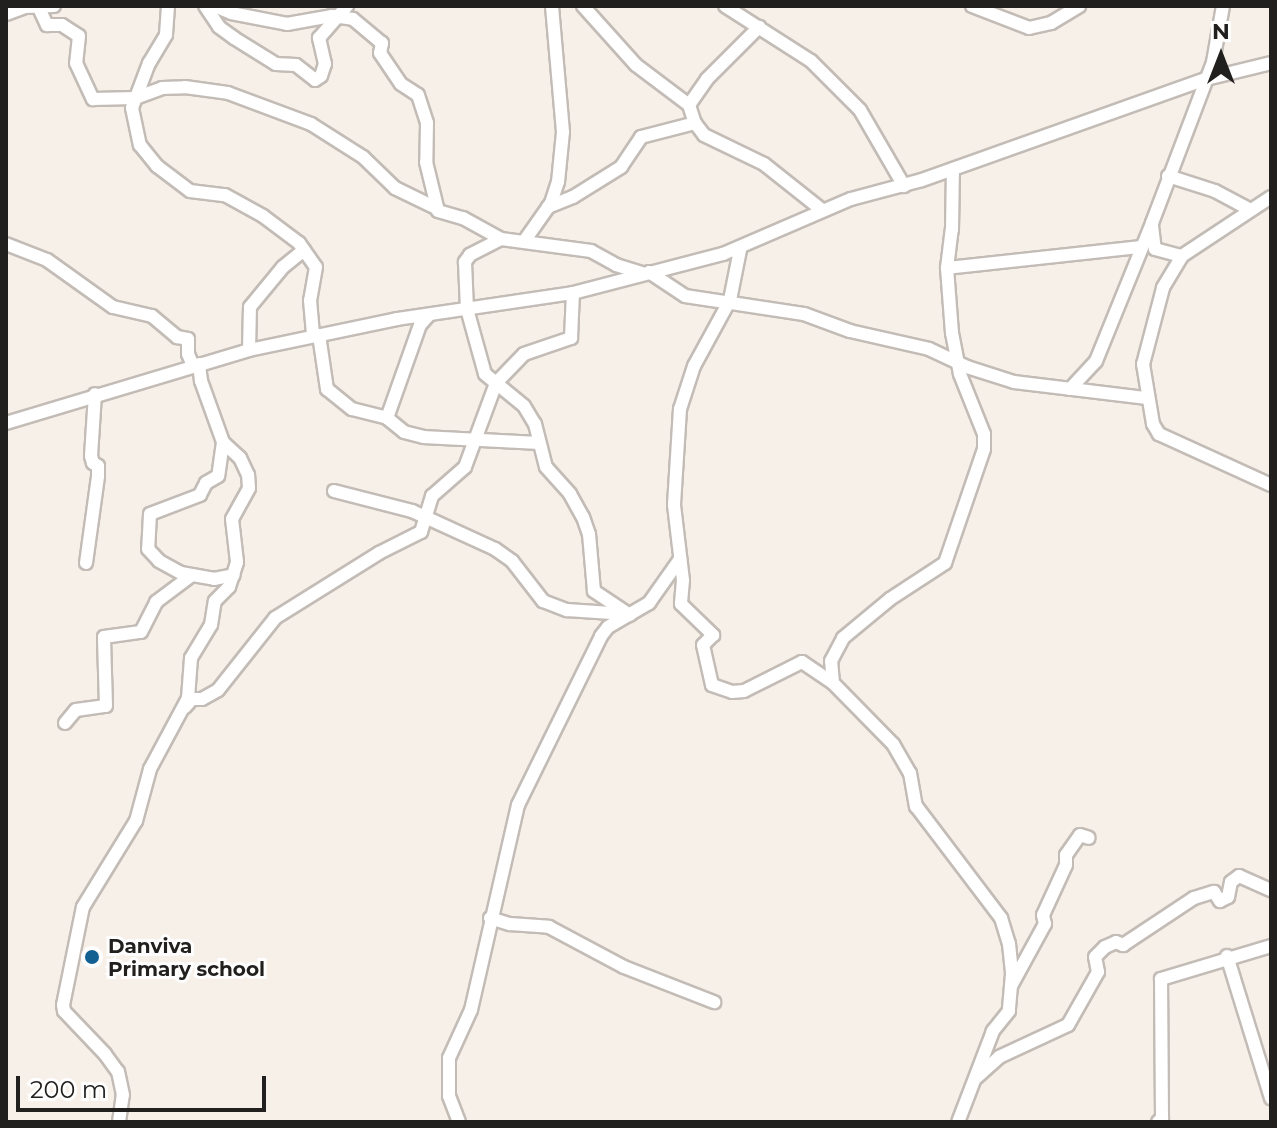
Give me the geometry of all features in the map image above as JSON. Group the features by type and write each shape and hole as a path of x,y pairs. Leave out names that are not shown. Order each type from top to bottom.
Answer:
{"street":[{"path":"6,14 25,7 54,6"},
{"path":"168,6 166,35 149,63 135,98 132,116 140,145 157,166 190,191 225,195 263,216 304,250 316,267 310,300 320,358 332,396 352,409 387,418 391,424 412,434 538,443"},
{"path":"205,6 219,27 234,38 276,64 296,65 315,80 321,76 325,64 319,38 347,6"},
{"path":"214,6 231,13 287,24 337,17 353,19 373,32 382,43 380,53 401,84 418,95 427,123 426,162 436,208"},
{"path":"525,240 557,190 563,132 552,6"},
{"path":"583,6 636,65 689,105 695,123 709,138 764,164 822,210"},
{"path":"725,6 811,61 860,110 904,186"},
{"path":"972,6 1029,28 1051,23 1079,6"},
{"path":"1070,389 1096,361 1152,223 1206,79 1218,40 1223,6"},
{"path":"39,8 47,25 62,25 79,36 76,63 79,62 89,96 96,100 135,98 162,88 185,87 228,93 282,111 347,145 395,188 501,239 591,251 616,265 646,273 685,296 730,300 758,309 804,314 850,331 923,347 1019,383 1147,398"},
{"path":"689,105 707,79 759,27"},
{"path":"6,423 249,350 429,315 573,293 740,250 822,210 904,186 1206,79 1271,63"},
{"path":"548,207 621,167 641,137 695,123"},
{"path":"833,683 830,668 840,641 890,599 945,563 985,442 957,361 947,268 952,230 953,169"},
{"path":"1168,176 1215,191 1249,209"},
{"path":"1271,197 1182,256 1163,288 1143,364 1155,428 1164,437 1271,485"},
{"path":"1152,223 1155,249 1182,256"},
{"path":"501,239 466,260 467,309 485,374 524,406 535,424 546,467 570,494 585,522 594,591 630,615"},
{"path":"6,244 47,260 113,307 149,313 177,337 188,339 188,354 196,365 223,442 219,475 206,483 200,495 184,504 153,512 148,518 150,553 159,561 192,575 214,579 234,575"},
{"path":"947,268 1140,247"},
{"path":"249,350 250,307 283,267 304,250"},
{"path":"740,250 730,300 694,366 680,409 674,505 681,604 713,635 703,645 712,685 726,691 744,691 802,662 833,683 891,740 911,776 916,806 933,823 1001,918 1009,944 1009,1011 993,1031 958,1122"},
{"path":"119,1122 123,1095 118,1072 64,1011 63,1005 83,907 136,821 148,787 150,769 167,744 171,725 192,699 202,699 218,690 275,618 379,553 421,532 432,496 465,467 496,383 524,354 571,338 573,293"},
{"path":"387,418 420,325 429,315"},
{"path":"86,563 98,476 98,466 91,456 95,394"},
{"path":"183,709 188,698 191,658 211,625 217,597 229,587 234,575 237,562 232,519 249,482 240,458 223,442"},
{"path":"334,491 426,516 446,529 500,551 543,601 567,610 630,615"},
{"path":"459,1122 449,1096 449,1058 471,1010 518,805 593,648 608,627 649,603 680,559"},
{"path":"65,723 76,710 105,708 104,637 141,632 156,602 192,575"},
{"path":"1011,986 1045,924 1043,915 1066,865 1066,855 1080,835 1089,838"},
{"path":"973,1082 999,1057 1068,1025 1099,970 1095,957 1105,947 1116,942 1123,945 1194,898 1214,892 1220,901 1228,897 1231,882 1239,876 1271,890"},
{"path":"490,918 510,924 549,927 624,967 714,1002"},
{"path":"1158,1122 1162,1118 1161,979 1227,956 1271,946"},
{"path":"1227,956 1271,1096"}],"place":[{"name":"Danviva Primary school","path":"92,957"}]}
